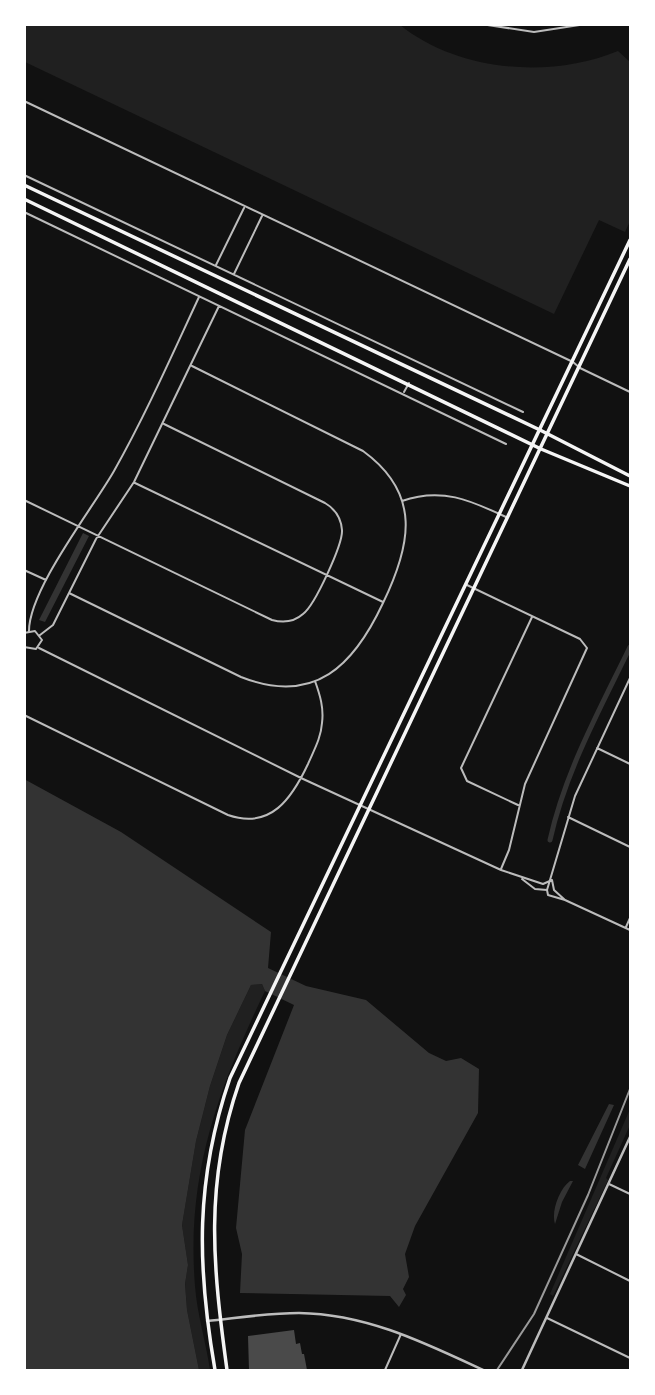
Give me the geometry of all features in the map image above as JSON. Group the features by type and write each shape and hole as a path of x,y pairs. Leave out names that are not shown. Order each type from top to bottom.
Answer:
{"main road":[{"path":"24,185 479,400 631,476"},
{"path":"24,199 541,449 631,486"},
{"path":"65,218 69,206"},
{"path":"215,1370 201,1257 203,1192 216,1122 239,1056 631,240"},
{"path":"227,1370 212,1239 216,1172 231,1105 248,1059 631,259"},
{"path":"239,1056 248,1059"}],"street":[{"path":"481,24 534,32 586,24"},
{"path":"24,101 631,392"},
{"path":"24,174 523,412"},
{"path":"215,266 245,207"},
{"path":"24,212 506,443"},
{"path":"234,275 263,215"},
{"path":"29,631 29,622 47,581 78,524 113,472 200,296"},
{"path":"287,311 291,302"},
{"path":"39,648 40,635 53,625 98,535 134,482 220,305"},
{"path":"276,331 281,322"},
{"path":"69,593 253,681 285,686 315,681 339,668 359,648 384,602 405,551 407,530 402,501 389,476 363,451 192,366"},
{"path":"404,393 409,383"},
{"path":"479,400 482,392"},
{"path":"24,500 276,621 291,621 305,613 326,575 342,535 340,520 331,508 164,424"},
{"path":"134,482 384,602"},
{"path":"402,501 430,494 449,495 507,517"},
{"path":"24,570 47,581"},
{"path":"465,584 580,639 587,648 532,767 518,805 509,850 501,870"},
{"path":"518,805 467,781 461,768 533,616"},
{"path":"24,633 29,631 40,635"},
{"path":"26,650 39,648 301,778 501,870 543,884 552,880"},
{"path":"631,678 568,817 547,890 548,895 631,930"},
{"path":"24,715 239,818 255,819 277,811 289,800 301,778 322,725 323,707 315,681"},
{"path":"597,748 631,764"},
{"path":"568,817 631,847"},
{"path":"521,878 535,889 547,890"},
{"path":"552,880 554,890 565,900"},
{"path":"626,928 631,918"},
{"path":"522,1370 631,1137"},
{"path":"609,1184 631,1194"},
{"path":"576,1254 631,1281"},
{"path":"207,1321 318,1314 373,1324 401,1333 482,1370"},
{"path":"546,1318 631,1358"},
{"path":"385,1370 401,1333"}],"shaded area":[{"path":"24,25 400,25 449,53 506,66 564,65 592,60 618,51 630,62 630,221 625,232 599,220 554,314 25,62"},
{"path":"83,533 89,536 45,622 39,620"},
{"path":"24,779 121,832 271,932 268,968 306,986 366,1000 429,1053 446,1061 461,1058 479,1069 478,1113 415,1226 405,1254 409,1277 403,1289 406,1295 399,1307 390,1296 240,1293 242,1254 236,1228 245,1130 294,1005 265,991 262,984 251,985 227,1035 210,1086 196,1141 182,1225 188,1265 185,1284 187,1310 199,1370 25,1370"},
{"path":"262,984 265,991 220,1098 201,1170 193,1245 195,1286 210,1370 199,1370 187,1310 185,1284 188,1265 182,1225 196,1141 210,1086 227,1035 251,985"},
{"path":"609,1104 614,1105 585,1169 578,1165"},
{"path":"630,1109 630,1125 606,1178 608,1180 553,1296 550,1294"},
{"path":"573,1181 555,1224 557,1201 562,1189"}],"building":[{"path":"294,1330 296,1344 300,1343 307,1370 249,1370 248,1336"}],"waterway":[{"path":"550,840 574,765 630,647"}],"railway":[{"path":"497,1370 534,1314 588,1195 630,1089"}]}
